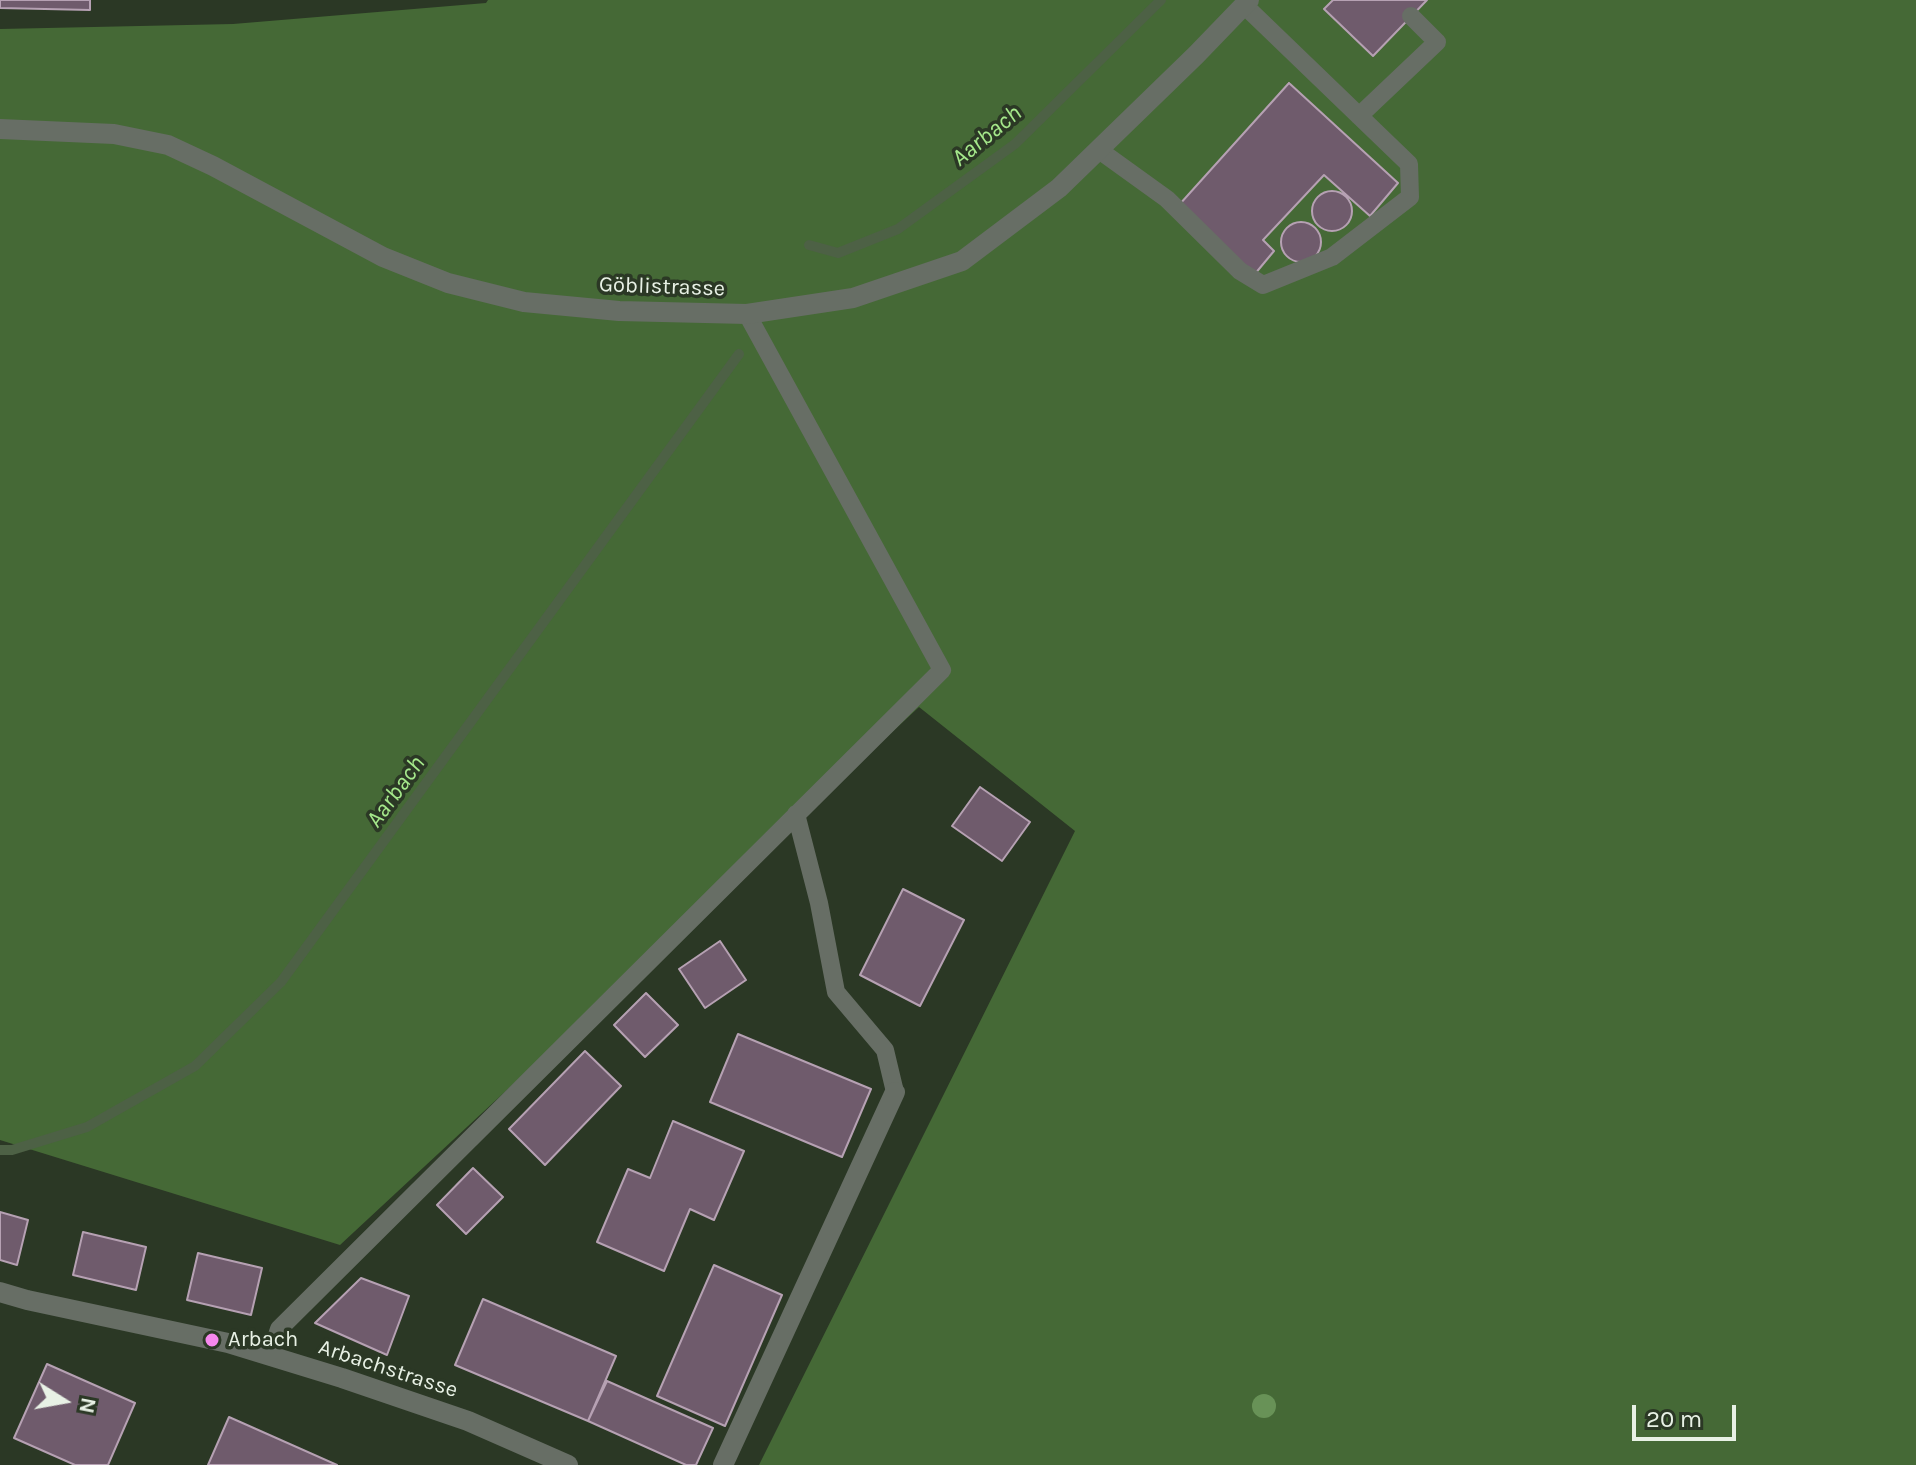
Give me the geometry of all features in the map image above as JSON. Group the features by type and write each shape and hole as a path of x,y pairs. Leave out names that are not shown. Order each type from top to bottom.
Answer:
{"street":[{"name":"Göblistrasse","path":"0,129 114,134 168,145 383,257 448,283 509,299 619,311 747,314 853,298 962,261 1059,188 1246,3"},
{"path":"723,1465 895,1092"},
{"name":"Arbachstrasse","path":"0,1292 228,1343 468,1421 568,1465"}],"lane":[{"path":"1099,150 1167,199 1240,271 1263,285 1332,257 1410,197 1409,164 1246,3"},
{"path":"1359,116 1437,42 1411,16"},
{"path":"270,1356 279,1329 942,670 747,314"},
{"path":"796,814 819,903 836,992 885,1050 895,1092"}],"green space":[{"path":"488,0 1916,0 1916,1465 759,1465 1075,831 919,707 340,1245 0,1140 0,29 233,24 486,3"}],"building":[{"path":"0,0 90,0 90,10 0,8"},
{"path":"1333,0 1427,0 1373,56 1324,9"},
{"path":"1289,83 1398,183 1370,216 1324,175 1263,240 1274,251 1254,275 1179,205"},
{"path":"1332,191 1346,197 1352,211 1346,225 1332,231 1318,225 1312,211 1318,197"},
{"path":"1301,222 1315,228 1321,242 1315,256 1301,262 1287,256 1281,242 1287,228"},
{"path":"980,787 1030,822 1002,861 952,826"},
{"path":"903,889 964,920 920,1006 860,975"},
{"path":"720,941 746,980 705,1008 679,969"},
{"path":"646,993 678,1025 645,1057 614,1025"},
{"path":"738,1034 871,1089 842,1157 710,1102"},
{"path":"585,1051 621,1086 545,1165 509,1129"},
{"path":"673,1121 744,1151 714,1220 690,1209 664,1271 597,1242 628,1169 650,1178"},
{"path":"473,1168 503,1197 466,1234 437,1205"},
{"path":"0,1212 28,1220 17,1265 0,1260"},
{"path":"83,1232 146,1247 136,1290 73,1275"},
{"path":"198,1253 262,1268 251,1315 187,1300"},
{"path":"714,1265 782,1295 725,1426 657,1396"},
{"path":"361,1278 409,1296 387,1355 315,1323"},
{"path":"483,1299 616,1356 588,1421 455,1365"},
{"path":"47,1364 135,1403 108,1465 75,1465 14,1438"},
{"path":"607,1381 713,1428 696,1465 686,1465 588,1421"},
{"path":"229,1417 337,1465 208,1465"}],"waterway":[{"name":"Aarbach","path":"809,245 838,253 898,229 1015,144 1161,0"},
{"name":"Aarbach","path":"0,1150 12,1150 87,1127 195,1066 281,982 739,354"}],"place":[{"name":"Arbach","path":"212,1340"}]}
